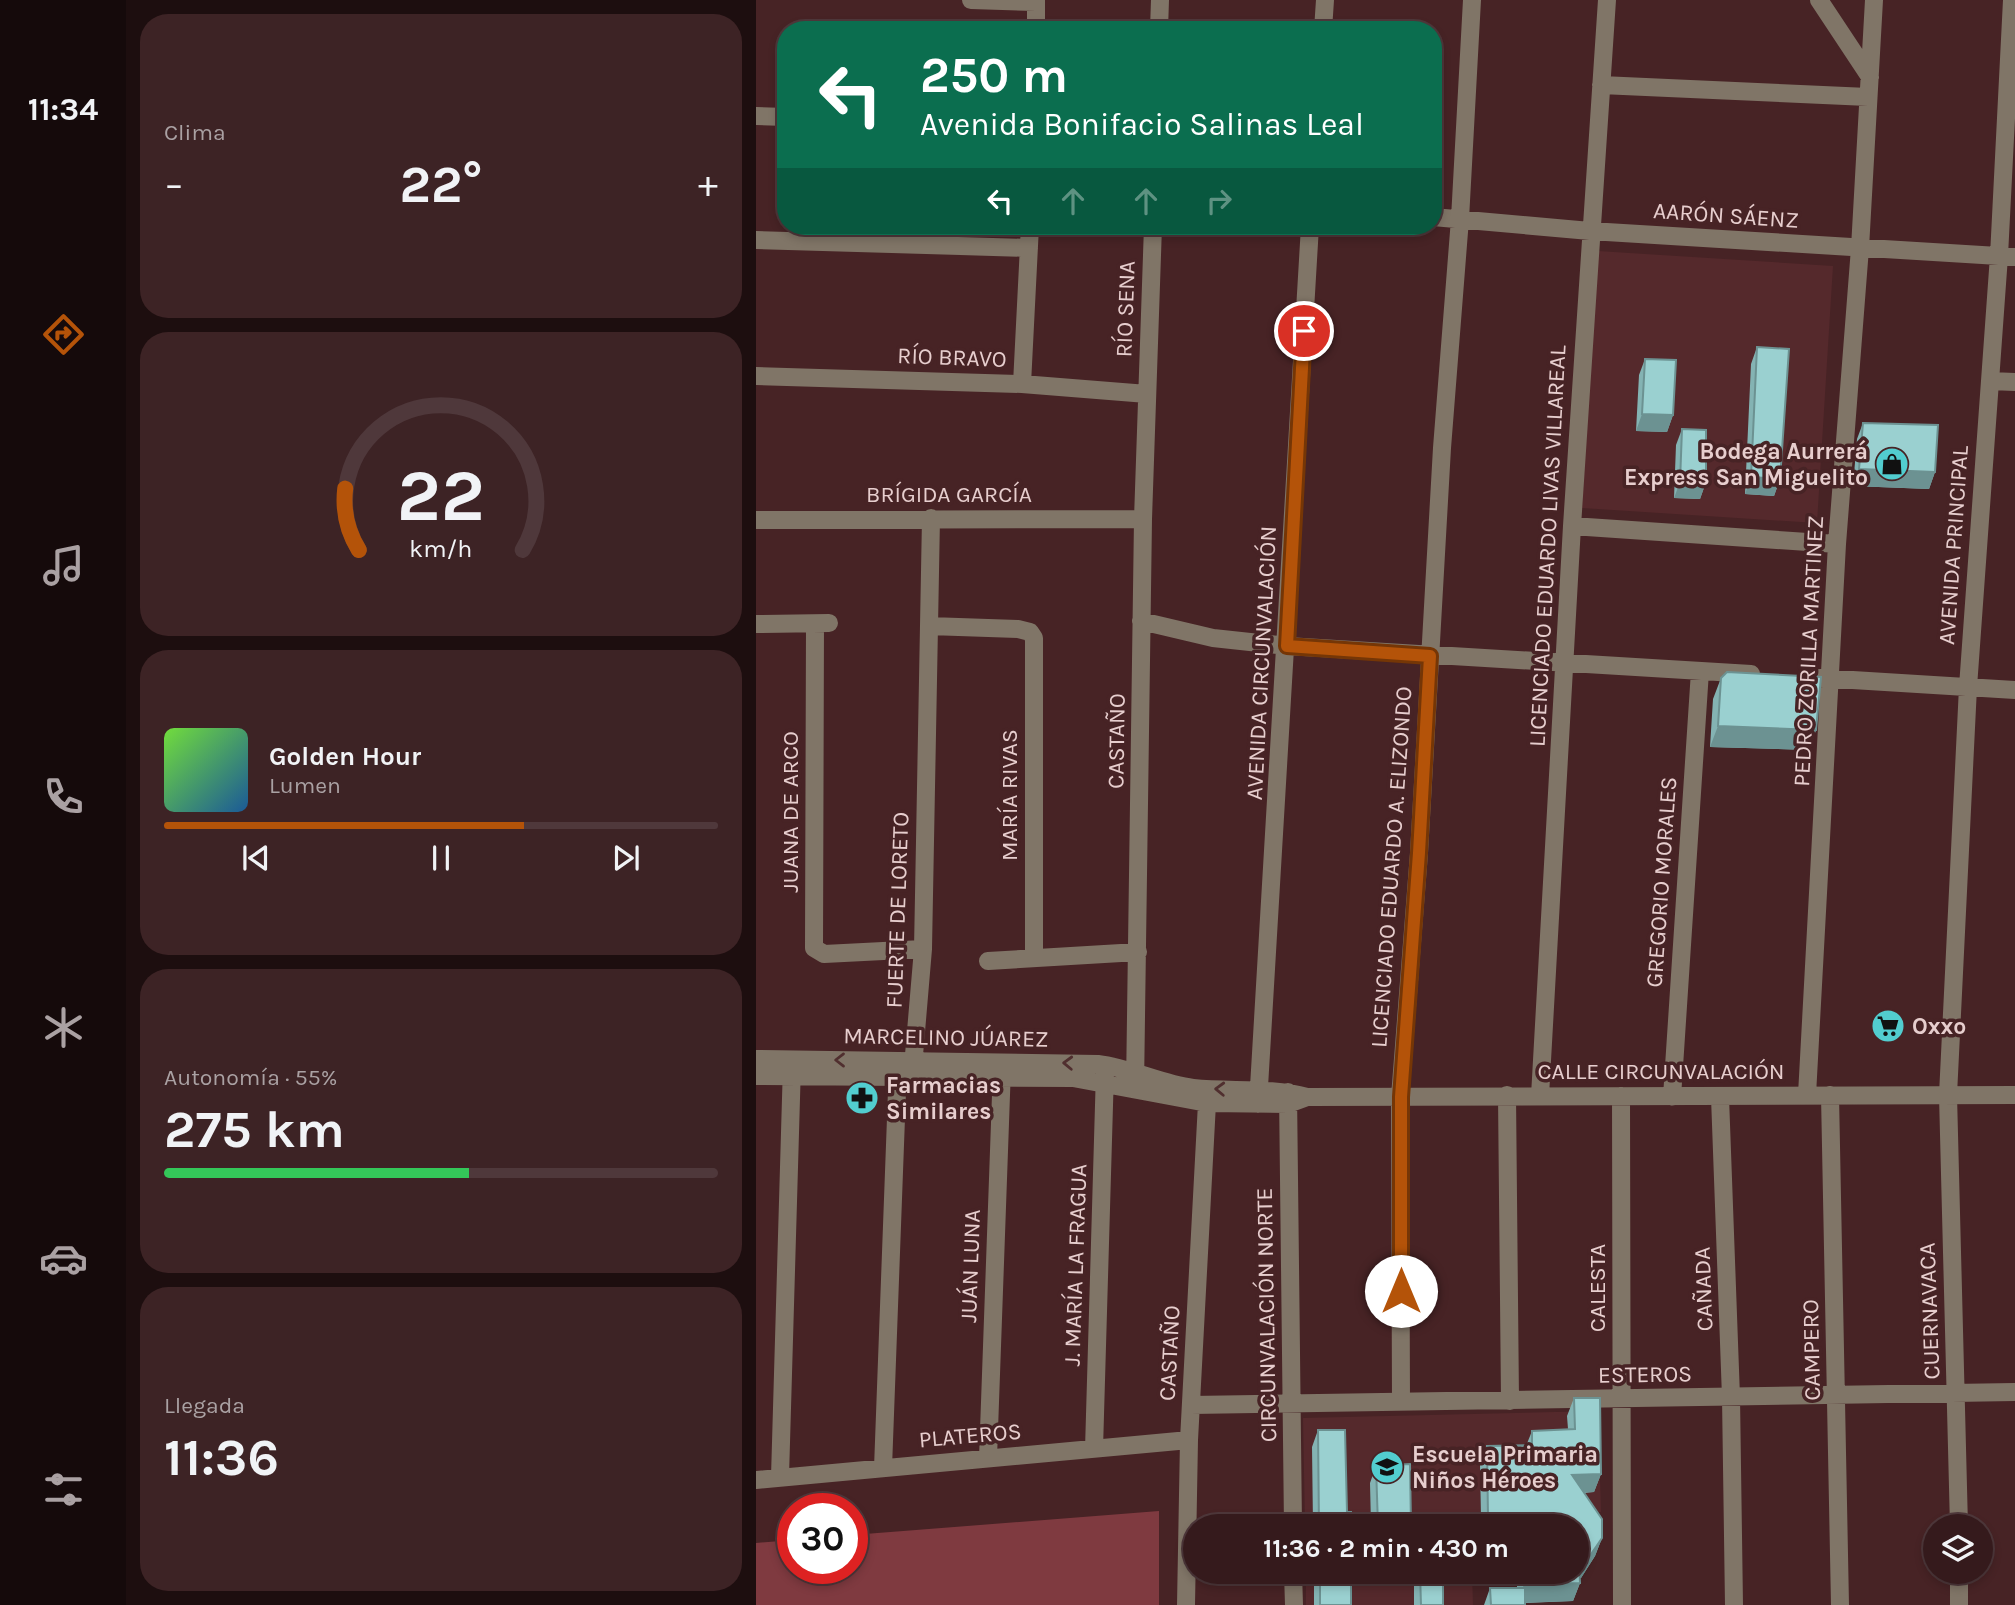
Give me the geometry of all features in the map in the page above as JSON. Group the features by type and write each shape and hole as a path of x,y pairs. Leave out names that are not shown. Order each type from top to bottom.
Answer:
{"street":[{"path":"971,0 1036,1 1036,21"},
{"path":"1159,21 1160,0"},
{"path":"1324,21 1325,0"},
{"name":"LICENCIADO EDUARDO A. ELIZONDO","path":"1401,1402 1401,1097 1461,219 1472,0"},
{"name":"LICENCIADO EDUARDO LIVAS VILLAREAL","path":"1541,1096 1572,526 1607,0"},
{"path":"1819,0 1870,77"},
{"name":"PEDRO ZORILLA MARTINEZ","path":"1807,1095 1837,544 1860,248 1874,0"},
{"name":"AVENIDA PRINCIPAL","path":"1948,1095 1968,687 1990,381 2007,256 2012,0"},
{"path":"1601,85 1868,97"},
{"path":"756,116 777,117"},
{"name":"AARÓN SÁENZ","path":"1442,218 1590,231 2007,256"},
{"path":"1022,384 1030,235"},
{"name":"RÍO SENA","path":"1147,394 1153,235"},
{"name":"AVENIDA CIRCUNVALACIÓN","path":"1258,1097 1310,235"},
{"path":"756,240 1029,248"},
{"name":"RÍO BRAVO","path":"756,376 1022,384 1147,394"},
{"path":"1990,381 2015,382"},
{"name":"CASTAÑO","path":"1135,1080 1147,394"},
{"name":"FUERTE DE LORETO","path":"913,1060 923,949 931,518"},
{"name":"BRÍGIDA GARCÍA","path":"756,520 1143,519"},
{"path":"1572,526 1837,544"},
{"path":"1141,621 1213,638 1287,646 1766,675"},
{"name":"JUANA DE ARCO","path":"756,624 822,624 814,947 824,954 923,949"},
{"name":"MARÍA RIVAS","path":"929,626 1018,628 1030,632 1034,638 1034,957"},
{"name":"GREGORIO MORALES","path":"1672,1097 1700,671"},
{"path":"1805,677 2015,690"},
{"path":"988,961 1138,953"},
{"name":"MARCELINO JÚAREZ","path":"756,1059 792,1068 902,1075 1002,1069"},
{"path":"883,1468 896,1101 902,1075 913,1060"},
{"name":"MARCELINO JÚAREZ","path":"756,1076 792,1068 913,1060 1002,1069 1105,1074 1135,1080"},
{"path":"780,1477 792,1068"},
{"name":"JUÁN LUNA","path":"988,1458 1002,1069"},
{"name":"J. MARÍA LA FRAGUA","path":"1094,1449 1105,1074"},
{"name":"CALLE CIRCUNVALACIÓN","path":"1135,1080 1178,1100 1207,1103 1258,1097"},
{"name":"CALLE CIRCUNVALACIÓN","path":"1135,1080 1258,1097 1288,1098 2015,1095"},
{"path":"1507,1095 1510,1401"},
{"name":"CAMPERO","path":"1830,1095 1840,1605"},
{"name":"CUERNAVACA","path":"1948,1095 1959,1514"},
{"name":"CALESTA","path":"1621,1096 1622,1605"},
{"name":"CAÑADA","path":"1720,1097 1731,1397 1734,1605"},
{"name":"CIRCUNVALACIÓN NORTE","path":"1288,1098 1293,1514"},
{"name":"CASTAÑO","path":"1186,1605 1189,1440 1207,1103"},
{"name":"ESTEROS","path":"1191,1405 2015,1392"},
{"name":"PLATEROS","path":"756,1479 1189,1440"},
{"path":"1293,1584 1294,1605"},
{"path":"1959,1584 1959,1605"}],"shaded area":[{"path":"1598,251 1833,266 1817,523 1582,508"},
{"path":"1598,1411 1601,1512 1305,1514 1303,1418"},
{"path":"1159,1511 1159,1605 756,1605 756,1543 777,1541 777,1584 868,1584 868,1534"},
{"path":"1306,1584 1472,1584 1473,1605 1306,1605"}],"building":[{"path":"1757,347 1789,349 1780,479 1751,477"},
{"path":"1645,359 1676,360 1673,415 1642,414"},
{"path":"1863,423 1938,425 1935,472 1859,469"},
{"path":"1682,429 1706,430 1706,482 1680,482"},
{"path":"1727,672 1821,677 1816,730 1718,726 1721,678"},
{"path":"1574,1398 1600,1398 1601,1474 1572,1475 1602,1519 1602,1538 1589,1557 1589,1514 1488,1514 1487,1446 1532,1445 1532,1431 1575,1429"},
{"path":"1318,1430 1345,1430 1347,1512 1351,1514 1319,1514"},
{"path":"1410,1464 1411,1514 1378,1514 1376,1466"},
{"path":"1320,1584 1351,1584 1351,1605 1320,1605"},
{"path":"1420,1584 1443,1584 1443,1605 1421,1605"},
{"path":"1490,1588 1525,1588 1525,1605 1491,1605"}],"place":[{"name":"Bodega Aurrerá Express San Miguelito","path":"1892,464"},
{"name":"Oxxo","path":"1888,1026"},
{"name":"Farmacias Similares","path":"862,1098"},
{"name":"Escuela Primaria Niños Héroes","path":"1387,1467"}],"route":[{"path":"1304,331 1287,646 1430,656 1401,1097 1401,1291"}]}
